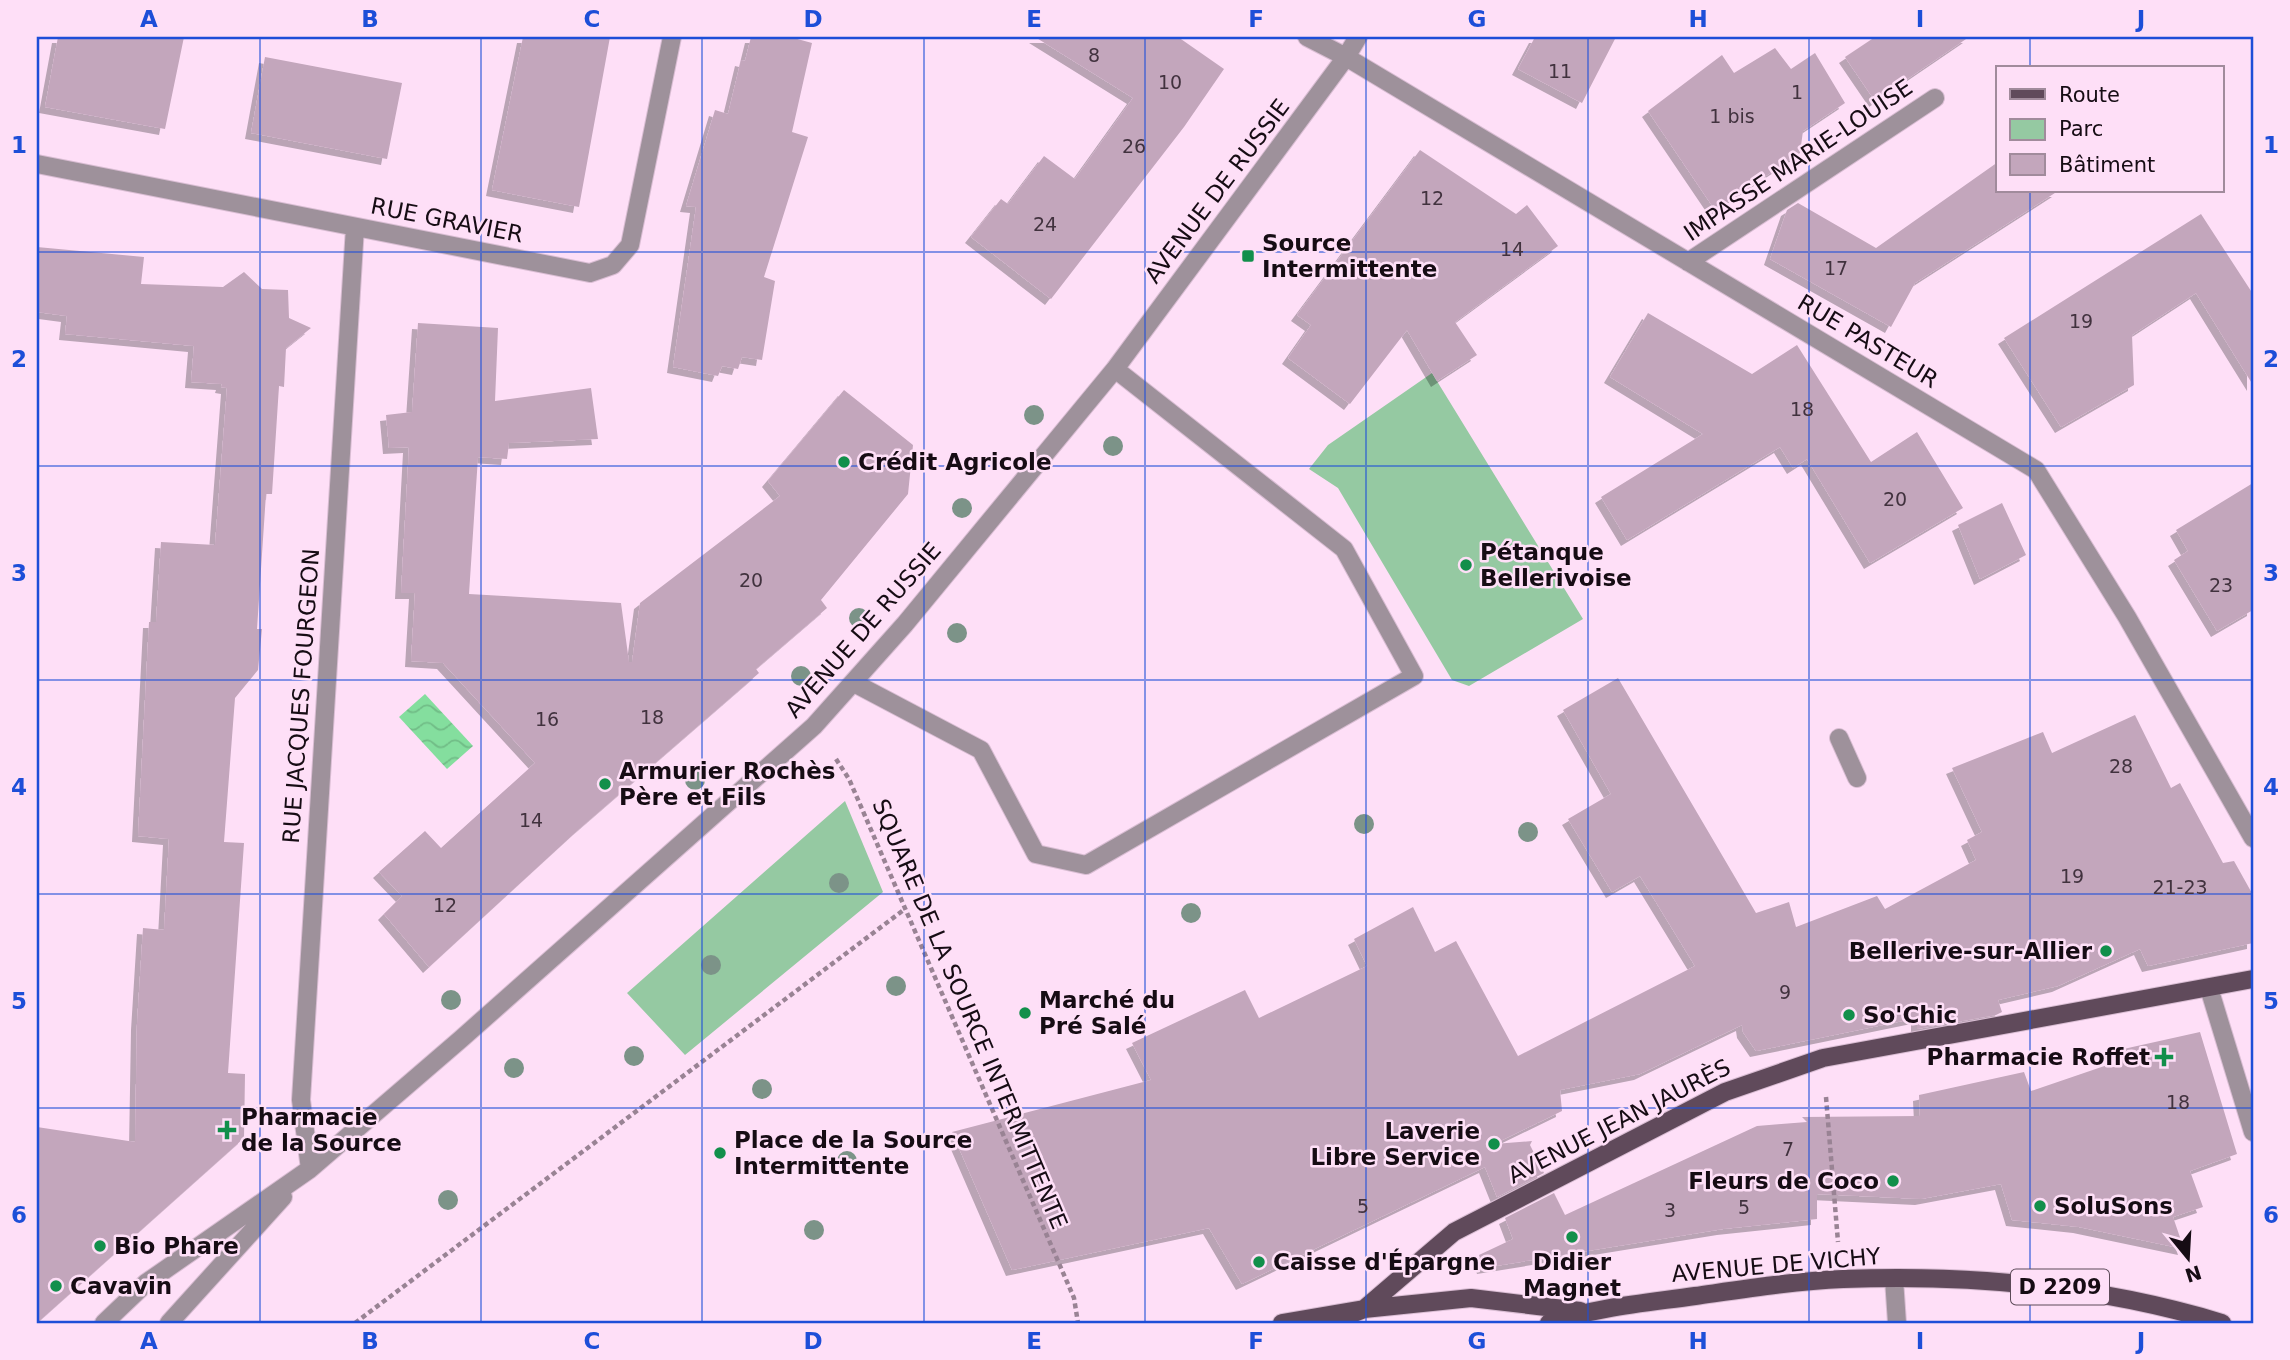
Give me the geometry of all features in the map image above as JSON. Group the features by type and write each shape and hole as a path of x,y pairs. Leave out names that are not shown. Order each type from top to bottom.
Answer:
{"main road":[{"name":"AVENUE JEAN JAURÈS","path":"1328,1323 1364,1309 1454,1232 1725,1092 1823,1058 2043,1015 2253,979"},
{"name":"AVENUE DE VICHY","path":"1584,1311 1841,1279 1894,1279 2043,1285 2157,1303 2222,1323"},
{"name":"D 2209","path":"1282,1323 1364,1309 1471,1298 1584,1311"},
{"name":"D 2209","path":"1549,1323 1584,1311"}],"street":[{"name":"RUE GRAVIER","path":"37,164 590,273 613,265 629,245 672,37"},
{"name":"RUE PASTEUR","path":"1307,37 1346,57 2036,470 2127,617 2253,838"},
{"name":"AVENUE DE RUSSIE","path":"104,1323 146,1283 310,1169 814,726 854,684 1115,369 1346,57 1358,37"},
{"name":"IMPASSE MARIE-LOUISE","path":"1688,262 1935,98"},
{"name":"RUE JACQUES FOURGEON","path":"310,1169 301,1100 355,227"},
{"path":"854,684 981,750 1036,855 1086,865 1414,676 1343,549 1115,369"},
{"path":"1839,738 1857,778"},
{"path":"2209,988 2253,1132"},
{"name":"AVENUE DE RUSSIE","path":"169,1323 192,1294 310,1169"},
{"path":"1894,1279 1897,1323"}],"path":[{"name":"SQUARE DE LA SOURCE INTERMITTENTE","path":"814,726 849,779 1074,1298 1078,1323"},
{"path":"355,1323 905,909"},
{"path":"1823,1058 1841,1279"}],"green space":[{"name":"Pétanque Bellerivoise","path":"1432,373 1583,619 1469,686 1452,680 1338,488 1309,469 1328,445"},
{"path":"845,801 883,892 685,1055 627,993"}],"water":[{"path":"425,694 473,746 447,769 399,717"}],"building":[{"path":"58,37 184,37 165,129 45,107"},
{"path":"523,37 610,37 579,207 492,190"},
{"path":"751,37 790,37 812,43 792,132 808,137 764,277 775,281 762,360 742,357 738,369 722,366 718,376 673,367 696,207 686,206 715,110 728,114 741,60 745,61"},
{"path":"1035,37 1178,37 1224,69 1184,127 1051,299 971,237 1001,199 1008,204 1044,156 1075,179 1133,98"},
{"path":"1535,37 1616,37 1582,103 1518,69"},
{"path":"1875,37 1969,37 1875,101 1845,57"},
{"path":"1775,48 1791,69 1815,53 1845,103 1803,131 1800,153 1715,210 1648,111 1722,55 1734,73"},
{"path":"265,57 402,83 387,159 251,133"},
{"path":"1420,150 1516,214 1527,205 1558,246 1455,322 1477,355 1437,381 1407,330 1350,404 1288,358 1311,325 1297,315"},
{"path":"1996,163 1996,192 2056,192 1915,283 1891,327 1770,259 1787,210 1798,203 1876,248"},
{"path":"2201,214 2253,294 2253,385 2196,293 2132,335 2134,385 2061,427 2004,338"},
{"path":"37,247 144,257 141,284 223,287 244,272 262,289 288,290 289,318 311,328 286,348 284,387 279,386 272,494 266,494 257,629 262,629 258,670 235,698 224,842 244,843 228,1073 245,1074 244,1138 37,1323 37,1127 135,1142 137,1024 143,928 164,930 169,839 138,836 149,622 156,622 161,542 215,545 227,388 221,387 222,384 191,382 194,346 65,334 67,316 37,312"},
{"path":"1648,313 1752,374 1797,345 1871,462 1917,432 1963,508 1870,563 1807,459 1793,468 1780,447 1627,540 1601,497 1703,434 1610,377"},
{"path":"418,323 498,328 495,401 591,388 598,439 509,443 507,459 478,457 469,594 621,603 629,662 632,662 640,603 780,496 768,481 844,390 913,445 908,494 821,600 827,608 756,669 759,673 578,830 429,967 384,914 402,896 379,872 425,831 441,848 535,763 443,663 411,661 415,593 401,593 409,447 389,448 386,415 412,412"},
{"path":"2253,483 2253,610 2217,631 2174,560 2188,551 2176,530"},
{"path":"2002,503 2026,555 1980,579 1958,525"},
{"path":"1618,678 1756,913 1789,902 1796,927 1877,896 1885,909 1976,860 1967,840 1982,832 1952,768 2043,732 2052,753 2135,715 2171,788 2180,783 2223,863 2234,861 2253,895 2253,943 2148,966 2140,949 2058,986 1998,1000 2002,1012 1996,1015 1917,1029 1917,1018 1756,1051 1743,1032 1742,1025 1640,1074 1560,1090 1562,1111 1494,1144 1532,1141 1530,1145 1544,1173 1497,1197 1485,1167 1242,1284 1209,1228 1012,1270 952,1132 1151,1080 1132,1043 1245,990 1259,1018 1367,966 1354,939 1413,907 1435,952 1456,941 1518,1056 1695,966 1640,876 1612,892 1568,819 1611,794 1563,710"},
{"path":"2200,1032 2237,1154 2190,1171 2203,1207 2173,1217 2184,1249 2079,1227 2012,1220 2001,1184 1921,1199 1817,1194 1817,1219 1723,1229 1483,1268 1479,1255 1513,1239 1505,1218 1554,1193 1565,1215 1757,1126 1807,1122 1802,1117 1920,1116 1919,1095 2024,1072 2031,1091 2122,1060 2119,1050"}],"place":[{"name":"Source Intermittente","path":"1248,256"},
{"name":"Crédit Agricole","path":"844,462"},
{"name":"Pétanque Bellerivoise","path":"1466,565"},
{"name":"Armurier Rochès Père et Fils","path":"605,784"},
{"name":"Bellerive-sur-Allier","path":"2106,951"},
{"name":"Marché du Pré Salé","path":"1025,1013"},
{"name":"So'Chic","path":"1849,1015"},
{"name":"Pharmacie Roffet","path":"2164,1057"},
{"name":"Pharmacie de la Source","path":"227,1130"},
{"name":"Laverie Libre Service","path":"1494,1144"},
{"name":"Place de la Source Intermittente","path":"720,1153"},
{"name":"Fleurs de Coco","path":"1893,1181"},
{"name":"SoluSons","path":"2040,1206"},
{"name":"Didier Magnet","path":"1572,1237"},
{"name":"Bio Phare","path":"100,1246"},
{"name":"Caisse d'Épargne","path":"1259,1262"},
{"name":"Cavavin","path":"56,1286"}]}
